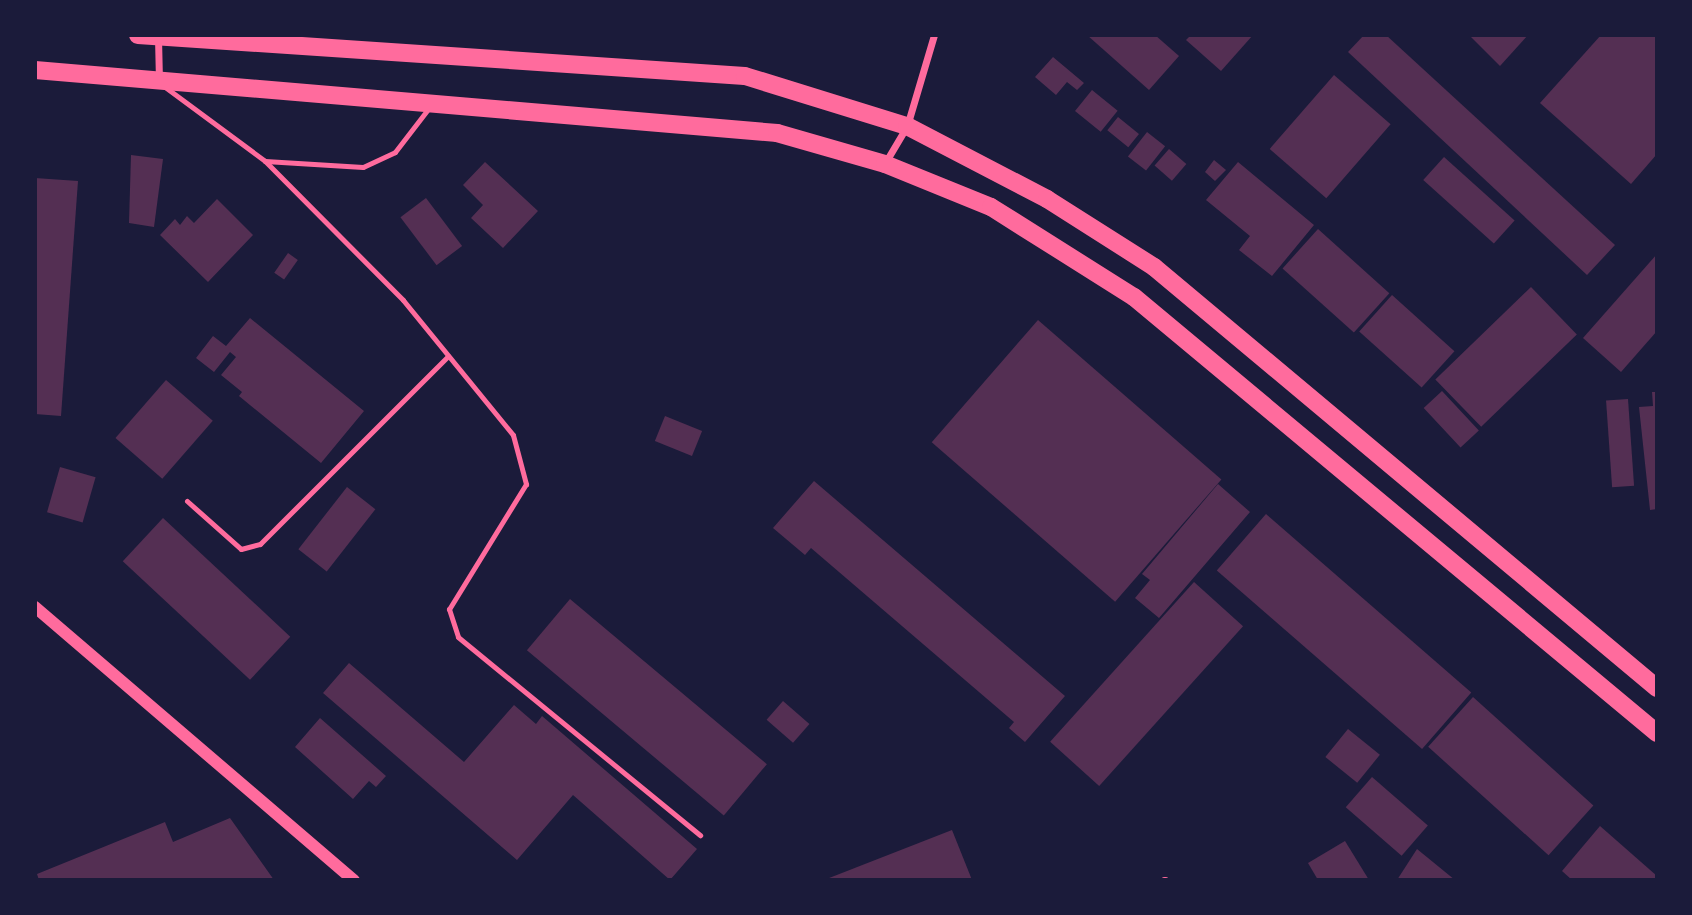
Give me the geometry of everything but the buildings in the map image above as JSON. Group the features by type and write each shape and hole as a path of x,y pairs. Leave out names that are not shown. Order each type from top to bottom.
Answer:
{"main road":[{"path":"138,35 745,76 907,126 1047,199 1154,267 1657,688"},
{"path":"35,70 777,133 885,164 991,207 1134,297 1657,733"}],"street":[{"path":"885,164 907,126 934,35"},
{"path":"158,36 159,82"},
{"path":"35,607 354,880"}],"lane":[{"path":"159,82 265,161 403,300 513,435 526,484 449,609 458,637 700,835"},
{"path":"265,161 363,167 395,152 432,103"},
{"path":"187,501 241,549 260,544 449,356"}]}
